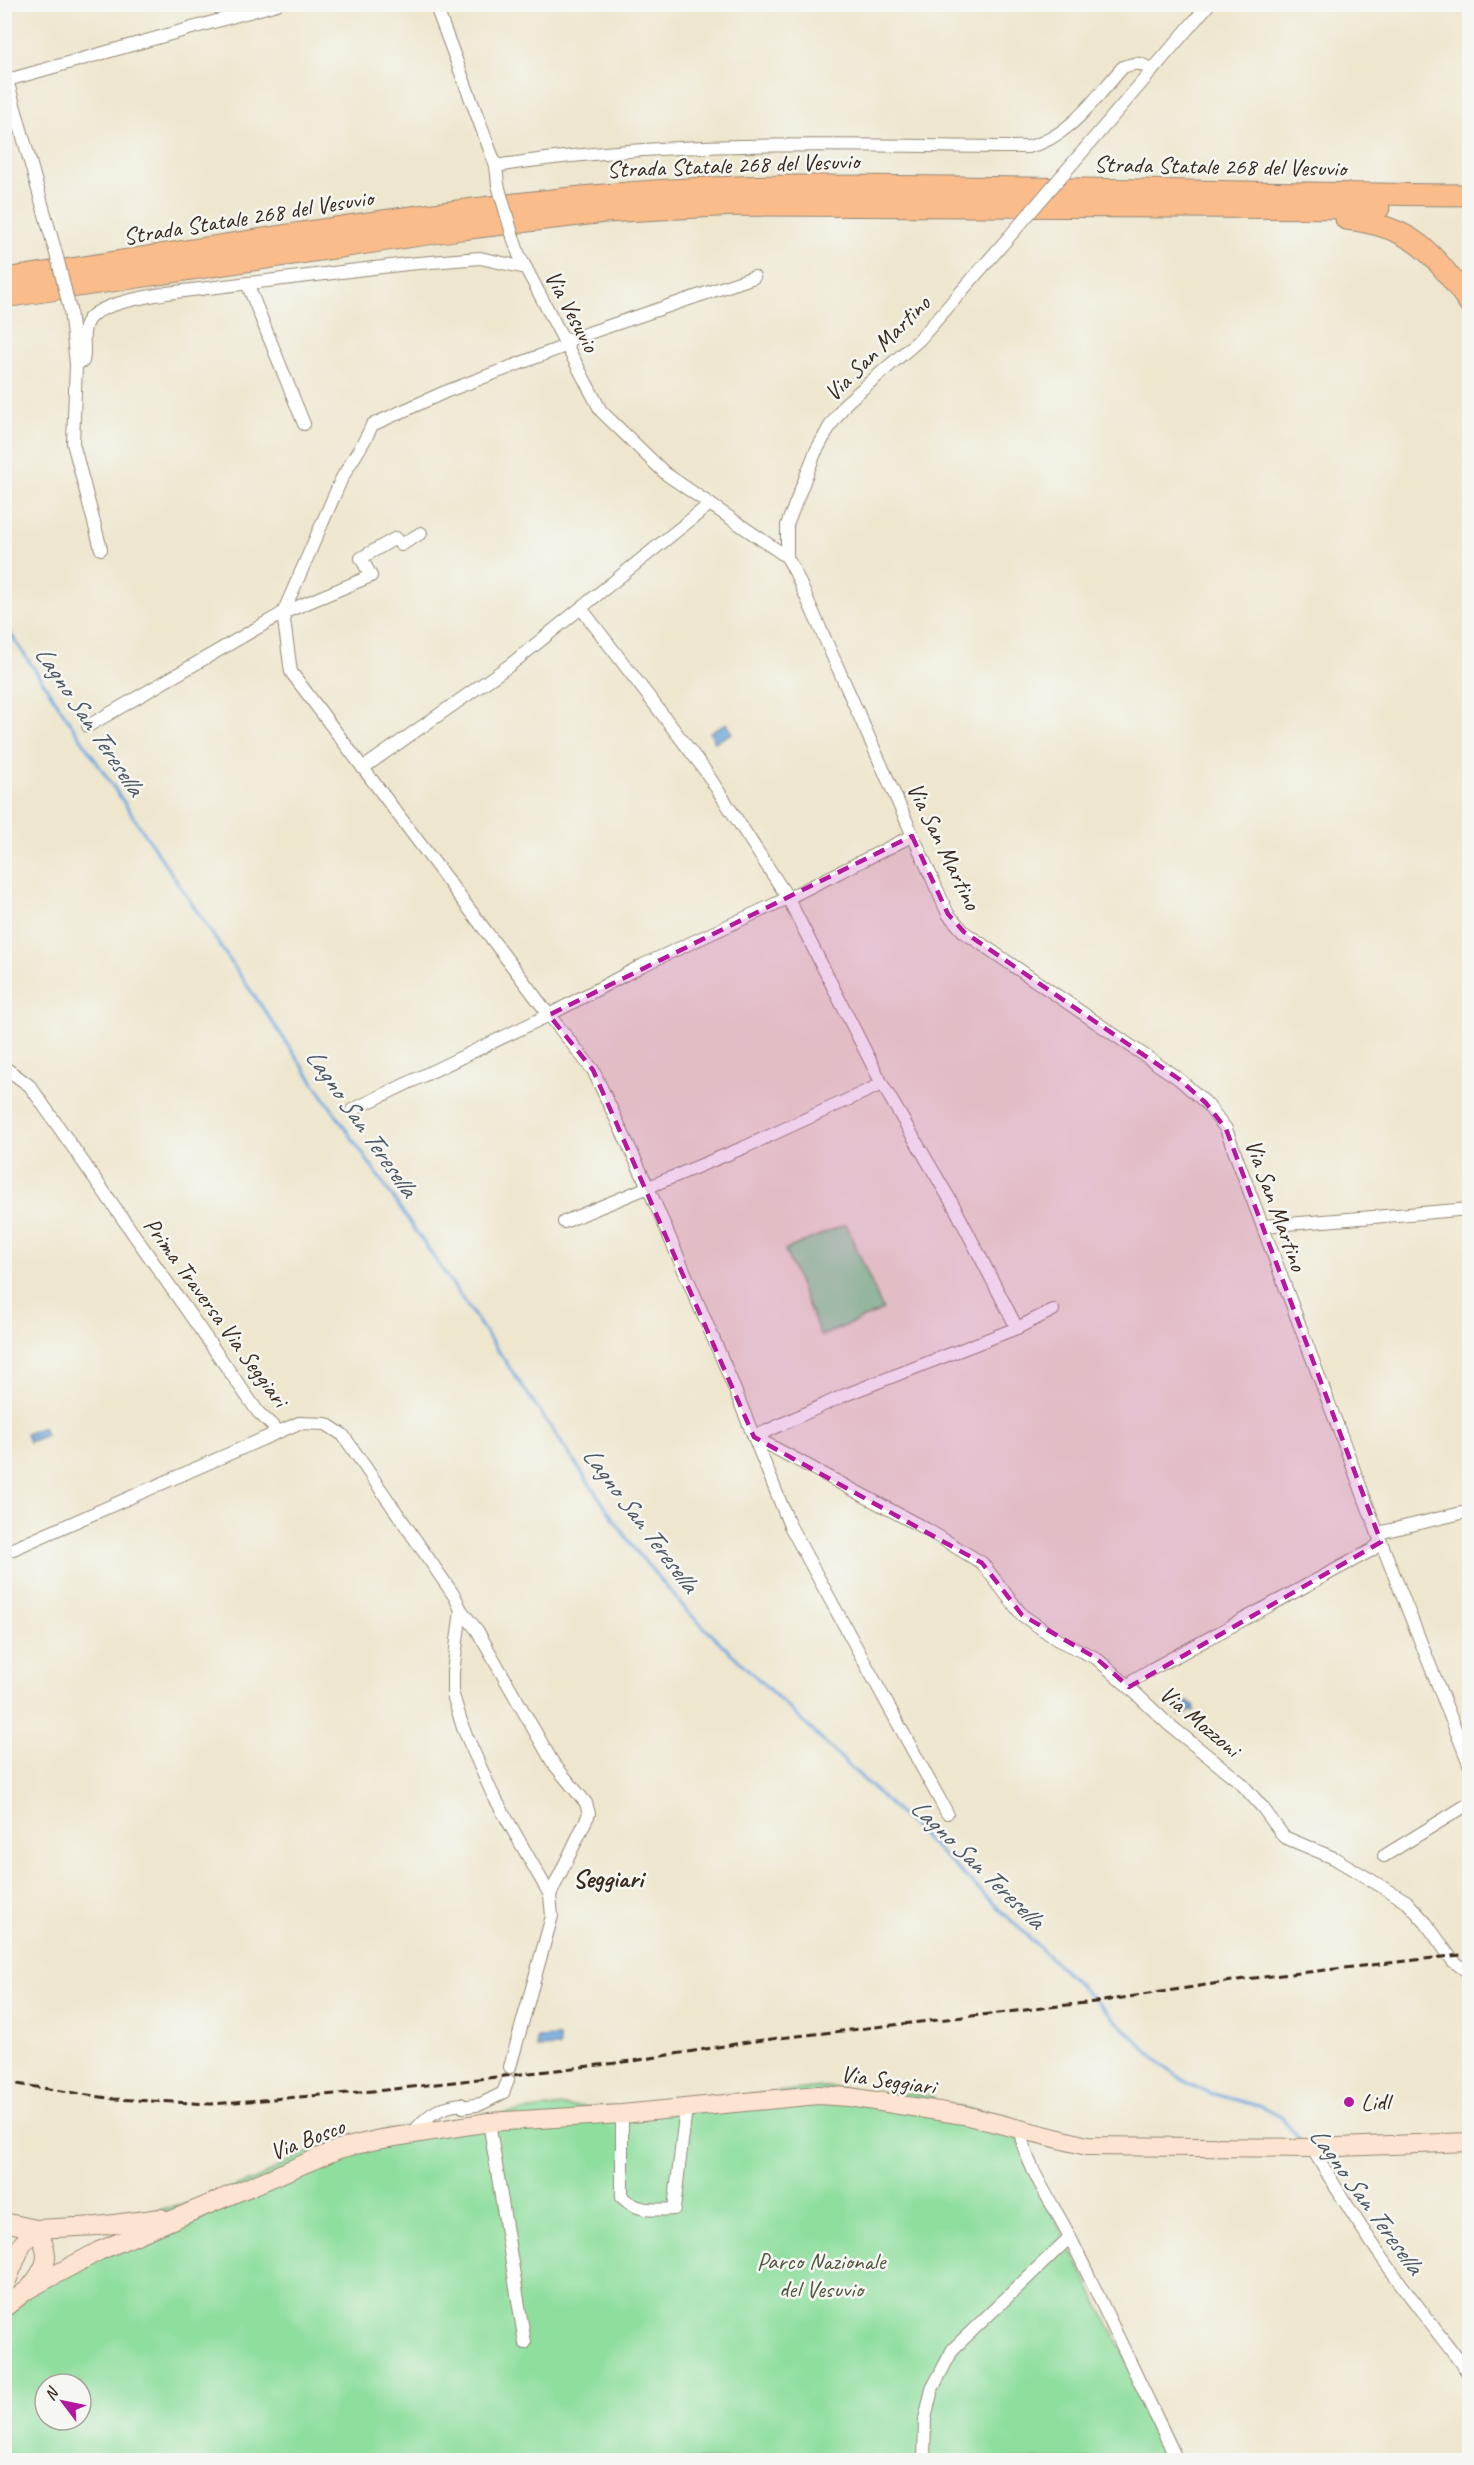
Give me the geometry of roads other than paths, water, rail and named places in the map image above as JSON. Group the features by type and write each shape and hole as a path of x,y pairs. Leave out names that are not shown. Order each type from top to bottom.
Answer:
{"highway":[{"name":"Strada Statale 268 del Vesuvio","path":"4,279 460,211 605,194 738,187 898,187 1470,195"},
{"name":"Strada Statale 268 del Vesuvio","path":"4,297 533,219 668,208 811,204 1470,209"},
{"path":"1280,207 1384,226 1408,237 1429,252 1470,304"}],"main road":[{"name":"Via Seggiari","path":"453,2128 489,2122 622,2115 818,2095 849,2097 964,2115 1020,2131 1087,2146 1312,2148 1470,2142"},
{"name":"Via Bosco","path":"4,2308 27,2290 99,2251 339,2149 413,2133 453,2128"},
{"name":"Via Bosco","path":"4,2222 36,2229 98,2226 184,2216"},
{"path":"4,2288 22,2244 36,2229 45,2243 47,2257 42,2274 27,2290"}],"street":[{"path":"101,549 73,443 76,364 70,310 6,81 277,4"},
{"name":"Via Vesuvio","path":"435,4 496,166 498,185 513,237 526,268 601,411 666,474 787,557"},
{"name":"Via San Martino","path":"1209,4 920,340 846,403 815,453 787,525 787,557 948,914 964,932 1170,1073 1206,1103 1226,1129 1379,1538 1470,1766"},
{"path":"496,166 582,154 772,144 1028,147 1043,144 1066,129 1123,67 1134,62 1142,63 1152,71"},
{"path":"76,364 83,361 86,323 96,313 129,300 247,283 407,264 480,258 526,268"},
{"path":"754,277 567,343 445,392 372,425 365,443 341,480 284,612 291,672 549,1015 593,1070 648,1187 726,1368 789,1526 947,1813"},
{"path":"247,283 304,424"},
{"path":"363,768 510,665 710,504"},
{"path":"88,726 284,612 370,576 361,558 396,538 401,545 421,532"},
{"path":"581,608 704,769 788,898 882,1084 955,1208 1017,1328"},
{"path":"352,1110 549,1015 643,965 788,898 912,836"},
{"name":"Prima Traversa Via Seggiari","path":"4,1067 30,1086 258,1412 278,1431 299,1423 311,1422 326,1424 343,1435 455,1597 461,1610 477,1630 553,1763 586,1803 589,1814 550,1895"},
{"path":"564,1222 746,1147 882,1084"},
{"path":"1263,1226 1470,1209"},
{"path":"754,1437 845,1395 1017,1328 1053,1311"},
{"path":"4,1553 278,1431"},
{"path":"754,1437 926,1529 982,1563 1022,1615 1058,1640 1096,1658 1129,1687"},
{"path":"1379,1538 1470,1511"},
{"name":"Via Mozzoni","path":"1379,1538 1372,1550 1152,1669 1135,1679 1129,1687 1167,1723 1240,1782 1284,1837 1334,1858 1406,1900 1426,1923 1453,1961 1470,1973"},
{"path":"461,1610 453,1672 453,1695 463,1728 492,1793 550,1895 552,1916 510,2067"},
{"path":"1384,1856 1470,1803"},
{"path":"413,2133 431,2113 447,2105 461,2104 463,2107 481,2104 502,2093 508,2080"},
{"path":"453,2128 463,2107"},
{"path":"622,2115 622,2197 632,2206 651,2210 674,2209 686,2108"},
{"path":"489,2122 525,2343"},
{"path":"1020,2131 1023,2146 1036,2176 1070,2237 1177,2460"},
{"path":"1312,2148 1351,2213 1470,2376"},
{"path":"924,2460 926,2419 932,2389 953,2349 1070,2237"}],"water":[{"path":"727,723 732,733 715,742 710,732"},
{"path":"43,1427 46,1435 29,1442 26,1434"},
{"path":"1187,1702 1194,1705 1195,1710 1180,1715 1177,1711"},
{"path":"559,2037 559,2047 537,2048 537,2038"}],"waterway":[{"name":"Lagno San Teresella","path":"4,624 229,959 635,1550 688,1612 1169,2071 1191,2085 1210,2093 1262,2107 1281,2117 1300,2140"}],"railway":[{"path":"4,2082 114,2099 211,2104 385,2090 633,2061 754,2041 1103,2001 1245,1979 1470,1954"}],"place":[{"name":"Lidl","path":"1349,2102"}],"district":[{"name":"Seggiari","path":"608,1878"}],"park label":[{"name":"Parco Nazionale del Vesuvio","path":"821,2275"}]}
